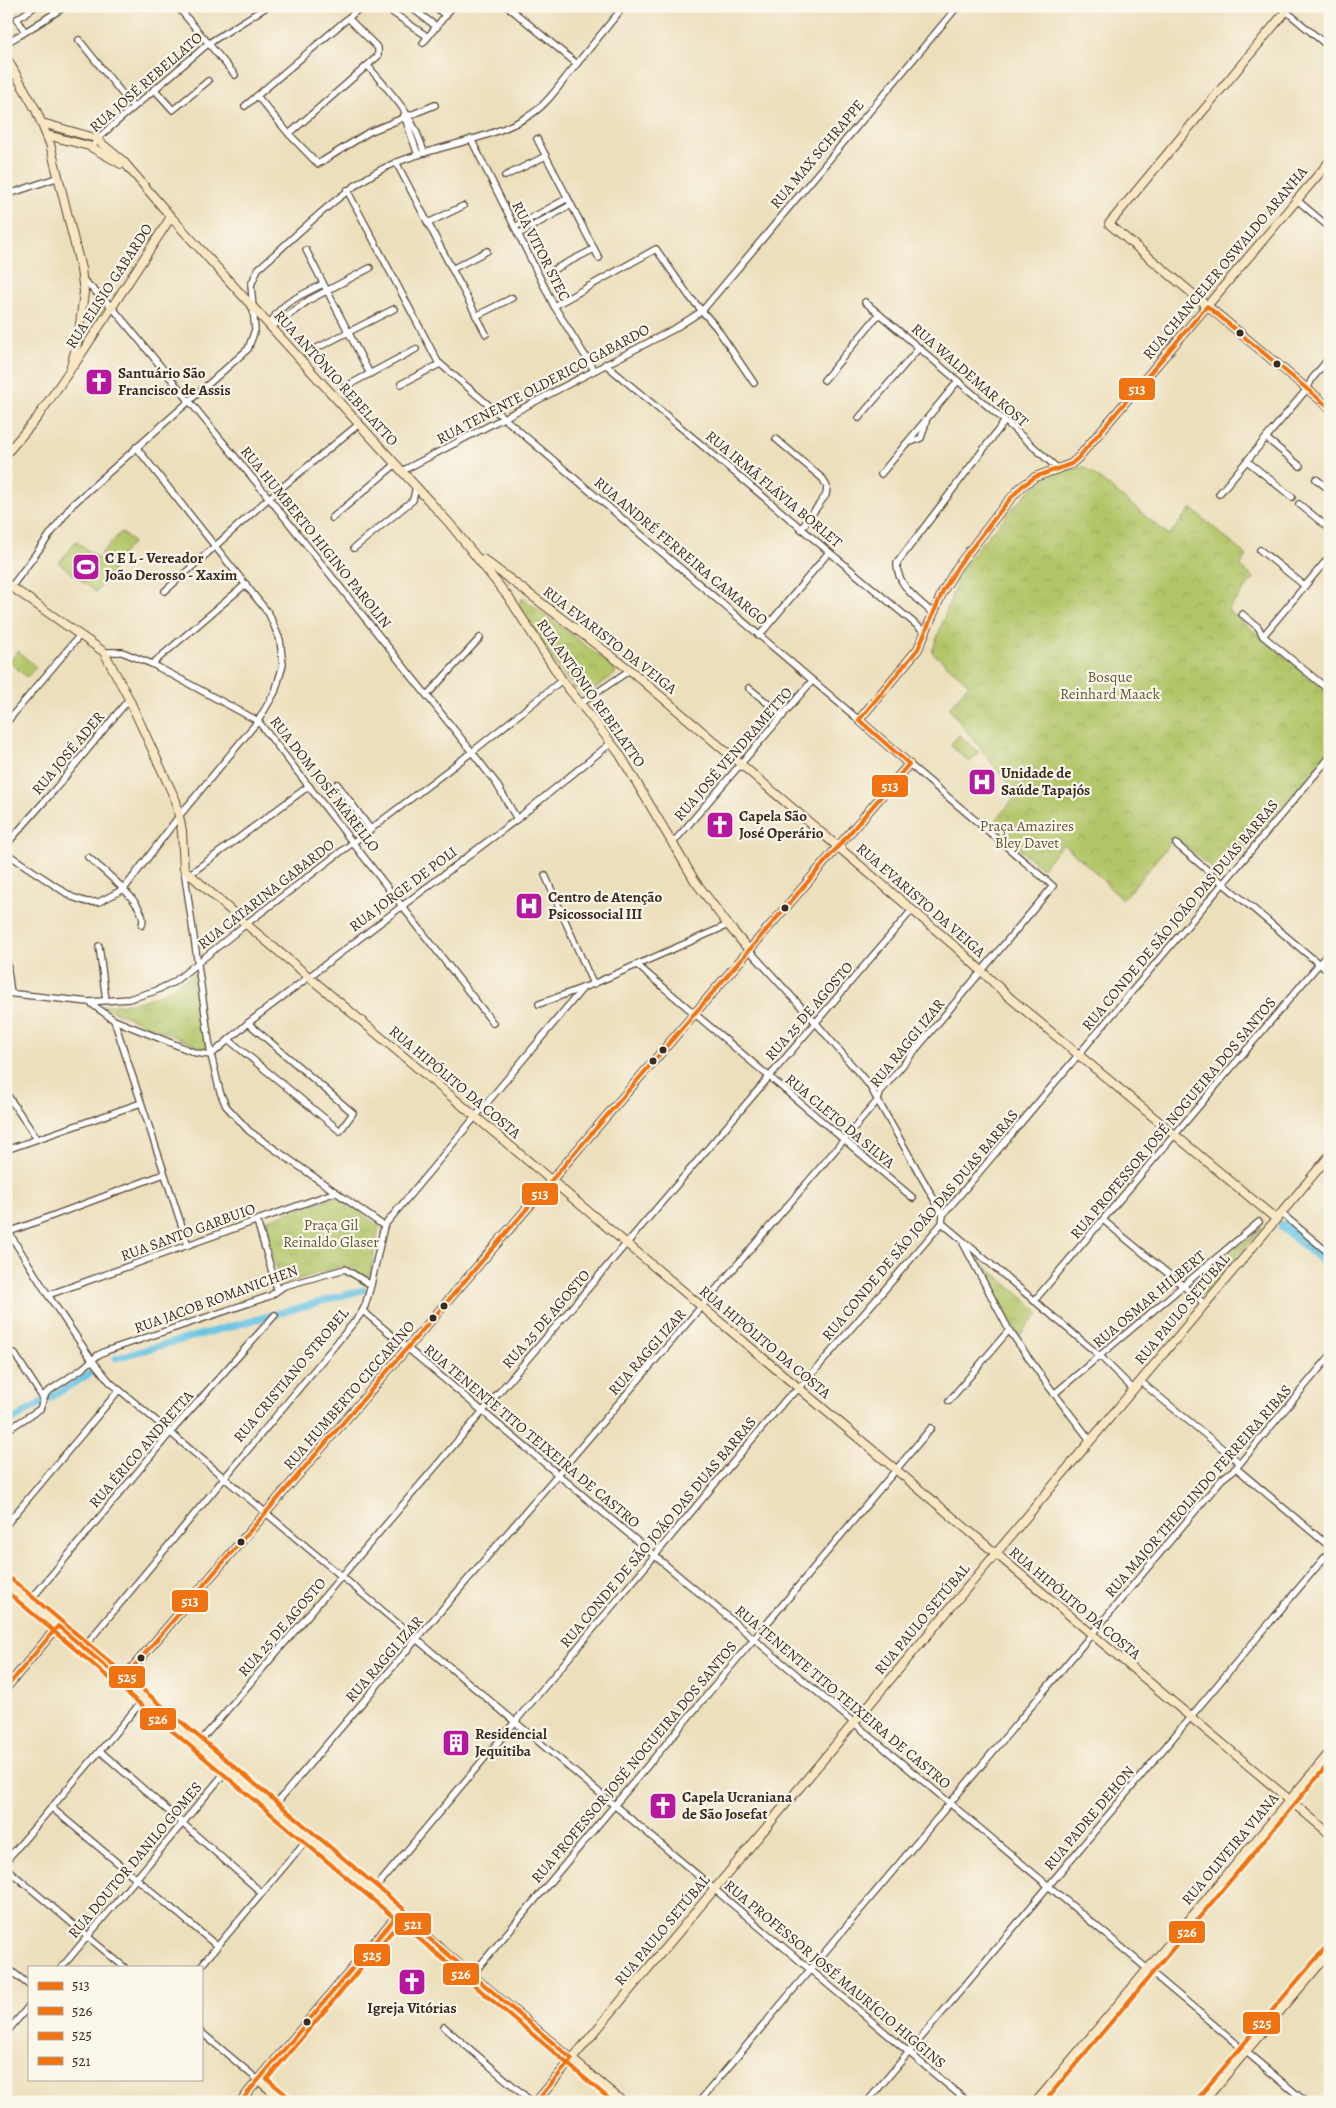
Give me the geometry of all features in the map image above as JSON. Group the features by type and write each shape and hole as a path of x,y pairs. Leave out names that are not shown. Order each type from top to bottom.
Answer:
{"street":[{"path":"25,32 17,19 36,6"},
{"path":"6,43 66,6"},
{"path":"177,6 236,75"},
{"name":"RUA JOSÉ REBELLATO","path":"93,147 97,139 209,43 268,6"},
{"path":"410,6 437,27"},
{"path":"434,6 446,16"},
{"path":"423,43 454,6"},
{"path":"507,6 577,64"},
{"path":"6,594 9,585 72,505 188,400 248,349 255,330 251,285 258,269 348,190 376,172 396,162 502,130 529,117 549,98 624,6"},
{"name":"RUA MAX SCHRAPPE","path":"695,317 958,6"},
{"path":"245,106 360,8"},
{"path":"1330,48 1286,8 1109,224 1330,408"},
{"path":"389,10 428,37"},
{"path":"289,134 378,56 379,52 348,18"},
{"path":"79,40 133,107"},
{"path":"6,57 47,135 59,177 83,280 84,304 78,340 70,370"},
{"path":"368,66 400,104 408,117 421,154"},
{"path":"154,90 173,110 208,81"},
{"path":"257,96 289,134 318,164 369,132 435,105"},
{"name":"RUA ANTÔNIO REBELATTO","path":"42,123 86,134 97,139 124,160 171,217 399,467 473,552 513,604 562,680 633,774 672,844 728,925 816,1022 869,1085 943,1215"},
{"name":"RUA ANTÔNIO REBELATTO","path":"47,135 93,147 110,156 134,174"},
{"name":"RUA VITOR STEC","path":"471,139 554,306 594,370"},
{"path":"537,139 599,258"},
{"path":"505,176 546,156"},
{"name":"RUA CHANCELER OSWALDO ARANHA","path":"859,720 910,660 926,633 950,580 964,555 1005,505 1028,482 1070,464 1078,458 1330,161"},
{"path":"396,162 486,334"},
{"path":"6,195 59,177"},
{"name":"RUA ANDRÉ FERREIRA CAMARGO","path":"348,190 435,358 440,364 1053,886"},
{"path":"515,226 568,198"},
{"path":"1296,200 1330,228"},
{"path":"518,234 571,205"},
{"path":"428,223 463,206"},
{"name":"RUA ELISIO GABARDO","path":"6,454 37,418 171,217"},
{"path":"555,269 594,249"},
{"path":"554,306 656,249 689,296 716,327 754,383"},
{"path":"306,250 370,374"},
{"path":"452,268 487,251"},
{"path":"271,326 309,300 370,268"},
{"name":"RUA HUMBERTO HIGINO PAROLIN","path":"83,280 112,307 269,498 496,783 517,819"},
{"path":"271,326 272,318 305,293 323,284"},
{"path":"305,293 309,300"},
{"path":"476,316 512,298"},
{"name":"RUA WALDEMAR KOST","path":"865,302 1005,421 1057,468"},
{"path":"312,352 394,309"},
{"path":"824,380 879,314"},
{"name":"RUA TENENTE OLDERICO GABARDO","path":"332,518 399,467 439,452 502,417 695,317"},
{"path":"860,418 919,348"},
{"path":"344,387 416,349"},
{"path":"1219,494 1307,389 1312,379 1330,357"},
{"path":"401,384 440,364"},
{"name":"RUA IRMÃ FLÁVIA BORLET","path":"605,364 926,633"},
{"path":"881,474 958,381"},
{"path":"934,614 904,585 898,572 897,563 1005,421"},
{"path":"166,590 269,498 359,424"},
{"path":"1266,438 1300,466"},
{"path":"776,439 823,479 827,487 826,496 801,529"},
{"path":"6,853 72,898 88,902 99,902 112,897 124,889 180,815 258,721 275,692 283,665 280,640 269,614 136,447"},
{"path":"1247,461 1292,497"},
{"path":"1316,479 1330,490"},
{"path":"354,548 413,500 416,486"},
{"path":"1299,504 1330,529"},
{"path":"1260,550 1305,586"},
{"name":"RUA EVARISTO DA VEIGA","path":"473,552 630,670 1175,1135 1278,1216 1330,1254"},
{"path":"759,636 829,552"},
{"path":"1263,636 1330,556"},
{"path":"152,664 246,584"},
{"name":"RUA DOM JOSÉ MARELLO","path":"9,585 104,652 122,652 152,664 258,721 493,1023"},
{"path":"513,604 525,591"},
{"path":"1242,614 1258,627 1263,636 1330,691"},
{"path":"6,723 80,635"},
{"path":"427,695 480,638"},
{"path":"104,652 176,801 180,815 211,1055 220,1092 226,1106 249,1131 384,1226"},
{"path":"580,704 630,670"},
{"name":"RUA CATARINA GABARDO","path":"9,993 89,1002 129,999 155,991 174,982 246,924 371,830 562,680"},
{"name":"RUA JOSÉ VENDRAMETTO","path":"672,844 742,765 812,681"},
{"path":"749,688 783,716"},
{"name":"RUA JOSÉ ADER","path":"6,845 56,788 128,699"},
{"name":"RUA JORGE DE POLI","path":"211,1055 308,976 517,819 611,743"},
{"name":"RUA CONDE DE SÃO JOÃO DAS DUAS BARRAS","path":"373,1891 782,1403 799,1389 942,1223 943,1215 1330,757"},
{"name":"RUA HUMBERTO CICCARINO","path":"122,1680 909,764"},
{"path":"337,784 371,830"},
{"path":"187,872 309,786"},
{"path":"1176,844 1330,973"},
{"path":"88,857 124,889 142,913 144,921 142,925"},
{"name":"RUA HIPÓLITO DA COSTA","path":"187,872 246,924 1330,1834"},
{"path":"545,875 593,984"},
{"name":"RUA RAGGI IZAR","path":"274,1808 878,1100 881,1091 1053,886"},
{"name":"RUA 25 DE AGOSTO","path":"198,1744 912,910"},
{"path":"539,1004 637,966 728,925"},
{"path":"99,946 106,1000"},
{"name":"RUA PROFESSOR JOSÉ NOGUEIRA DOS SANTOS","path":"1034,1301 1330,951"},
{"path":"6,956 9,993"},
{"name":"RUA CLETO DA SILVA","path":"637,966 913,1198"},
{"name":"RUA CRISTIANO STROBEL","path":"83,1648 223,1477 363,1311 371,1285 384,1226 584,988"},
{"path":"89,1002 114,1020 196,1053 211,1055"},
{"path":"114,1020 188,1245"},
{"path":"229,1040 340,1131 353,1113 248,1023"},
{"path":"6,1093 37,1140"},
{"path":"6,1150 141,1103"},
{"name":"RUA PAULO SETÚBAL","path":"534,2102 1330,1155"},
{"path":"7,1230 164,1174"},
{"name":"RUA SANTO GARBUIO","path":"48,1295 336,1192"},
{"path":"1103,1220 1205,1304"},
{"path":"256,1221 277,1289"},
{"name":"RUA OSMAR HILBERT","path":"1054,1394 1259,1222"},
{"path":"942,1223 1100,1356 1133,1389"},
{"name":"RUA PROFESSOR JOSÉ MAURÍCIO HIGGINS","path":"7,1230 92,1360 103,1375 119,1390 968,2102"},
{"path":"962,1240 1009,1330 1054,1394 1090,1440"},
{"name":"RUA JACOB ROMANICHEN","path":"6,1431 32,1416 40,1409 42,1401 52,1388 106,1350 270,1296 277,1289 345,1269 371,1285"},
{"name":"RUA TENENTE TITO TEIXEIRA DE CASTRO","path":"363,1311 1306,2102"},
{"name":"RUA ÉRICO ANDRETTA","path":"29,1602 170,1433 275,1315"},
{"path":"949,1401 1009,1330"},
{"path":"14,1353 42,1401"},
{"name":"RUA MAJOR THEOLINDO FERREIRA RIBAS","path":"700,2102 1225,1476 1238,1466 1330,1356"},
{"path":"1140,1381 1330,1547"},
{"path":"6,1524 119,1390"},
{"name":"RUA PROFESSOR JOSÉ NOGUEIRA DOS SANTOS","path":"472,1975 931,1428"},
{"name":"RUA PADRE DEHON","path":"867,2102 1330,1551"},
{"path":"6,1583 623,2102"},
{"path":"6,1688 58,1626"},
{"path":"6,1861 144,1699"},
{"path":"100,1751 262,1893"},
{"name":"RUA OLIVEIRA VIANA","path":"1036,2102 1330,1752"},
{"name":"RUA DOUTOR DANILO GOMES","path":"63,1966 228,1769"},
{"path":"52,1808 217,1946"},
{"path":"201,1966 309,1837"},
{"path":"6,1868 123,1966"},
{"path":"240,2102 399,1913"},
{"path":"1204,2102 1330,1952"},
{"path":"6,1966 28,1984"},
{"path":"6,2033 28,2007"},
{"path":"444,2027 534,2102"},
{"path":"202,2033 285,2102"}],"green space":[{"path":"94,293 107,306 86,335"},
{"name":"Bosque Reinhard Maack","path":"1085,467 1169,535 1191,508 1247,556 1240,566 1254,578 1228,610 1330,694 1330,751 1222,877 1175,837 1132,889 1121,899 1093,870 1063,844 1042,868 991,826 1017,795 949,708 969,684 932,652 959,575 975,550 1027,493 1054,473"},
{"path":"121,532 133,542 113,565 100,555"},
{"name":"C E L - Vereador João Derosso - Xaxim","path":"76,541 113,570 96,592 59,563"},
{"path":"521,599 524,599 615,668 615,674 583,695 567,679 550,654 519,605"},
{"path":"18,651 36,667 27,677 9,662"},
{"path":"959,735 979,752 970,762 950,745"},
{"path":"196,972 207,1050 101,1006 130,1003 152,998 172,988"},
{"name":"Praça Gil Reinaldo Glaser","path":"336,1196 379,1226 369,1279 346,1265 282,1284 262,1222"},
{"path":"1263,1226 1204,1297 1191,1286"},
{"path":"976,1258 1040,1312 1019,1336"}],"waterway":[{"path":"1283,1226 1330,1265"},
{"path":"116,1358 363,1290"},
{"path":"6,1424 89,1374"}],"transit line":[{"name":"513","path":"6,1688 58,1626 122,1680 909,764 859,720 918,649 943,591 958,566 1021,487 1035,477 1071,464 1078,458 1207,306 1330,408"},
{"name":"525","path":"10,1578 405,1910 404,1917 267,2079 289,2097"},
{"name":"526","path":"6,1591 613,2102"},
{"name":"526","path":"1044,2102 1330,1762"},
{"name":"521","path":"240,2102 399,1913 572,2059 536,2102"},
{"name":"525","path":"1198,2098 1325,1948"}],"place":[{"name":"Santuário São Francisco de Assis","path":"99,382"},
{"name":"C E L - Vereador João Derosso - Xaxim","path":"86,567"},
{"name":"Unidade de Saúde Tapajós","path":"982,782"},
{"name":"Capela São José Operário","path":"720,825"},
{"name":"Centro de Atenção Psicossocial III","path":"529,906"},
{"name":"Residencial Jequitiba","path":"456,1743"},
{"name":"Capela Ucraniana de São Josefat","path":"663,1806"},
{"name":"Igreja Vitórias","path":"412,1982"}],"park label":[{"name":"Praça Amazires Bley Davet","path":"1027,834"}]}
